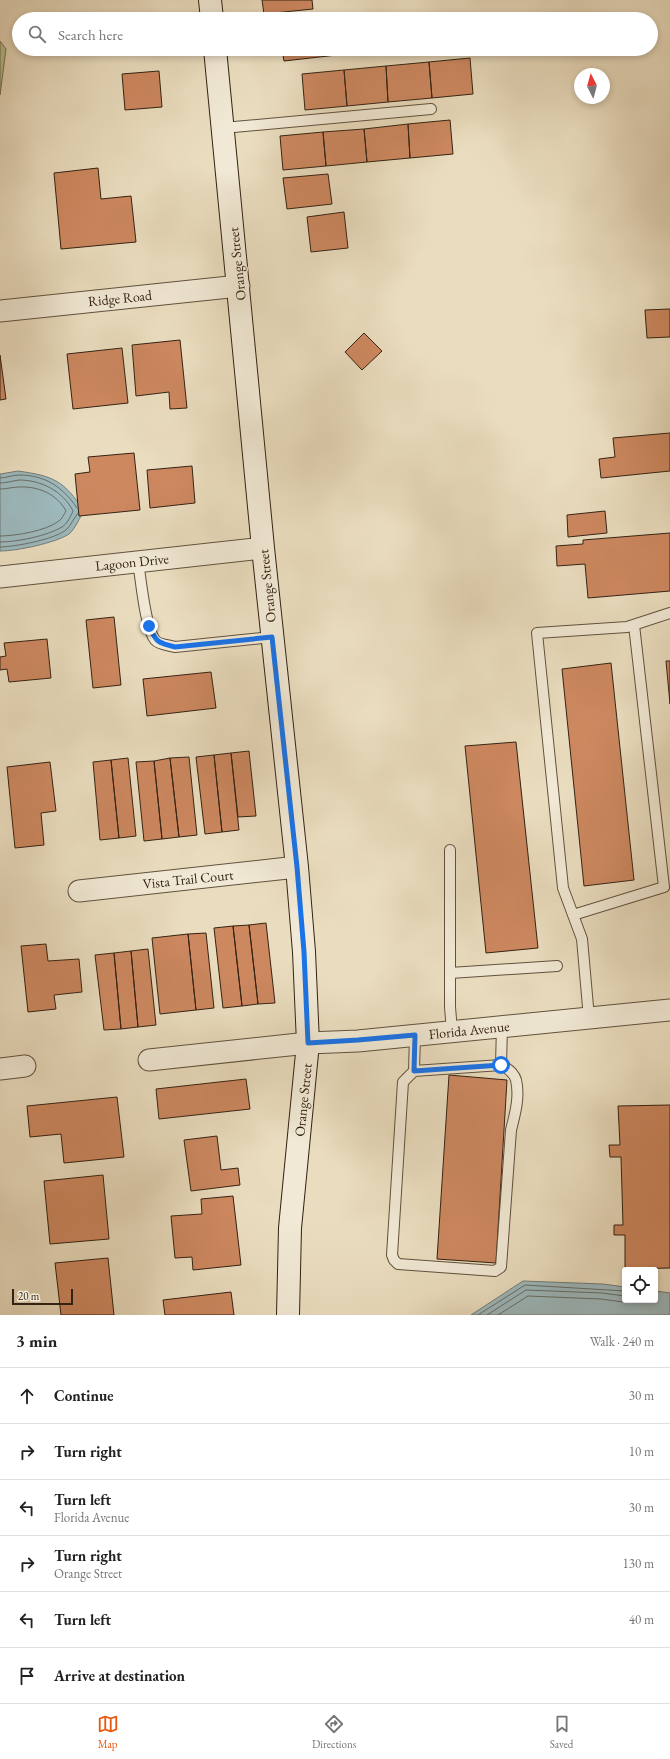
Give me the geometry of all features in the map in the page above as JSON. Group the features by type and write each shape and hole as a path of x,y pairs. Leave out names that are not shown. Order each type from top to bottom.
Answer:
{"street":[{"path":"210,0 211,12"},
{"name":"Orange Street","path":"216,56 263,548 297,867 304,952 308,1043 290,1228 288,1315"},
{"name":"Ridge Road","path":"0,311 239,286"},
{"name":"Lagoon Drive","path":"0,577 263,548"},
{"name":"Vista Trail Court","path":"79,891 297,867"},
{"name":"Florida Avenue","path":"149,1060 308,1043 415,1035 670,1010"},
{"path":"0,1069 25,1066"}],"lane":[{"path":"223,128 431,109"},
{"path":"138,562 149,626 155,640 161,644 175,647 272,637"},
{"path":"589,1018 582,939 563,888 537,633 627,627 670,613"},
{"path":"573,915 664,887 634,625"},
{"path":"450,850 450,1007 452,1031"},
{"path":"450,973 556,966"},
{"path":"501,1065 502,1026"},
{"path":"414,1071 415,1035"},
{"path":"501,1065 509,1070 516,1079 517,1108 511,1130 501,1267 495,1271 398,1264 392,1255 403,1082 414,1071 501,1065"}],"green space":[{"path":"0,41 6,49 0,95"}],"water":[{"path":"18,471 41,475 64,486 84,511 71,532 63,537 36,546 16,550 0,551 0,474"},
{"path":"523,1281 603,1284 622,1287 622,1303 658,1303 658,1291 670,1293 670,1315 471,1315"}],"building":[{"path":"262,0 312,0 313,9 284,12 264,12"},
{"path":"283,56 328,56 284,61"},
{"path":"470,58 473,94 432,98 429,62"},
{"path":"429,62 432,98 388,102 386,66"},
{"path":"386,66 388,102 347,106 344,70"},
{"path":"344,70 347,106 305,110 302,74"},
{"path":"159,71 162,107 125,110 122,74"},
{"path":"450,120 453,154 410,158 408,124"},
{"path":"408,124 410,158 367,162 364,129"},
{"path":"364,129 367,162 326,166 323,132"},
{"path":"323,132 326,166 283,170 280,136"},
{"path":"98,168 101,199 131,196 136,242 61,249 54,173"},
{"path":"328,174 332,204 287,209 283,178"},
{"path":"344,212 348,248 311,252 307,217"},
{"path":"670,309 670,337 647,338 645,310"},
{"path":"364,333 382,351 362,370 345,352"},
{"path":"180,340 187,408 170,409 169,392 136,396 132,345"},
{"path":"122,348 128,403 73,409 67,354"},
{"path":"0,355 6,399 0,400"},
{"path":"670,433 670,471 601,478 599,459 615,457 613,438"},
{"path":"134,453 140,510 79,516 75,474 90,472 88,457"},
{"path":"192,466 195,503 150,508 147,470"},
{"path":"605,511 607,533 568,537 567,515"},
{"path":"670,533 670,591 588,598 585,564 557,566 556,546 583,544 583,540"},
{"path":"114,617 121,685 93,688 86,620"},
{"path":"47,639 51,678 9,682 7,669 0,670 0,657 6,656 4,643"},
{"path":"666,661 670,661 670,704"},
{"path":"611,663 634,880 584,886 562,669"},
{"path":"211,672 216,708 147,716 143,679"},
{"path":"516,742 538,948 486,953 465,746"},
{"path":"249,751 256,816 238,817 231,753"},
{"path":"231,753 239,830 222,832 214,755"},
{"path":"214,755 222,832 205,834 196,757"},
{"path":"189,757 197,835 179,837 170,758"},
{"path":"128,758 136,836 119,838 111,760"},
{"path":"170,758 179,837 162,839 154,761"},
{"path":"111,760 119,838 100,840 93,762"},
{"path":"154,761 162,839 144,841 136,762"},
{"path":"50,762 56,811 41,813 44,845 15,848 7,767"},
{"path":"266,923 275,1003 258,1004 249,925"},
{"path":"249,925 258,1004 242,1006 233,926"},
{"path":"233,926 242,1006 223,1008 214,928"},
{"path":"206,933 214,1008 196,1010 188,934"},
{"path":"188,934 196,1010 160,1014 152,938"},
{"path":"46,944 48,961 79,959 82,992 54,995 56,1009 28,1012 21,946"},
{"path":"148,949 156,1025 138,1027 131,951"},
{"path":"131,951 138,1027 121,1029 114,953"},
{"path":"114,953 121,1029 104,1030 95,955"},
{"path":"449,1075 507,1080 496,1263 437,1259"},
{"path":"246,1079 250,1109 159,1119 156,1089"},
{"path":"117,1097 124,1157 64,1163 61,1134 30,1137 27,1106"},
{"path":"670,1105 670,1268 625,1267 625,1235 614,1235 614,1225 623,1225 621,1157 610,1157 609,1145 620,1145 618,1106"},
{"path":"217,1136 221,1170 238,1168 240,1185 191,1191 184,1140"},
{"path":"103,1175 109,1239 50,1244 44,1181"},
{"path":"233,1196 241,1265 193,1270 192,1257 175,1258 171,1216 202,1214 201,1199"},
{"path":"108,1258 114,1315 61,1315 55,1263"},
{"path":"231,1292 234,1315 165,1315 163,1300"}],"route":[{"path":"149,626 155,640 161,644 175,647 272,637 297,867 304,952 308,1043 415,1035 414,1071 501,1065"}]}
